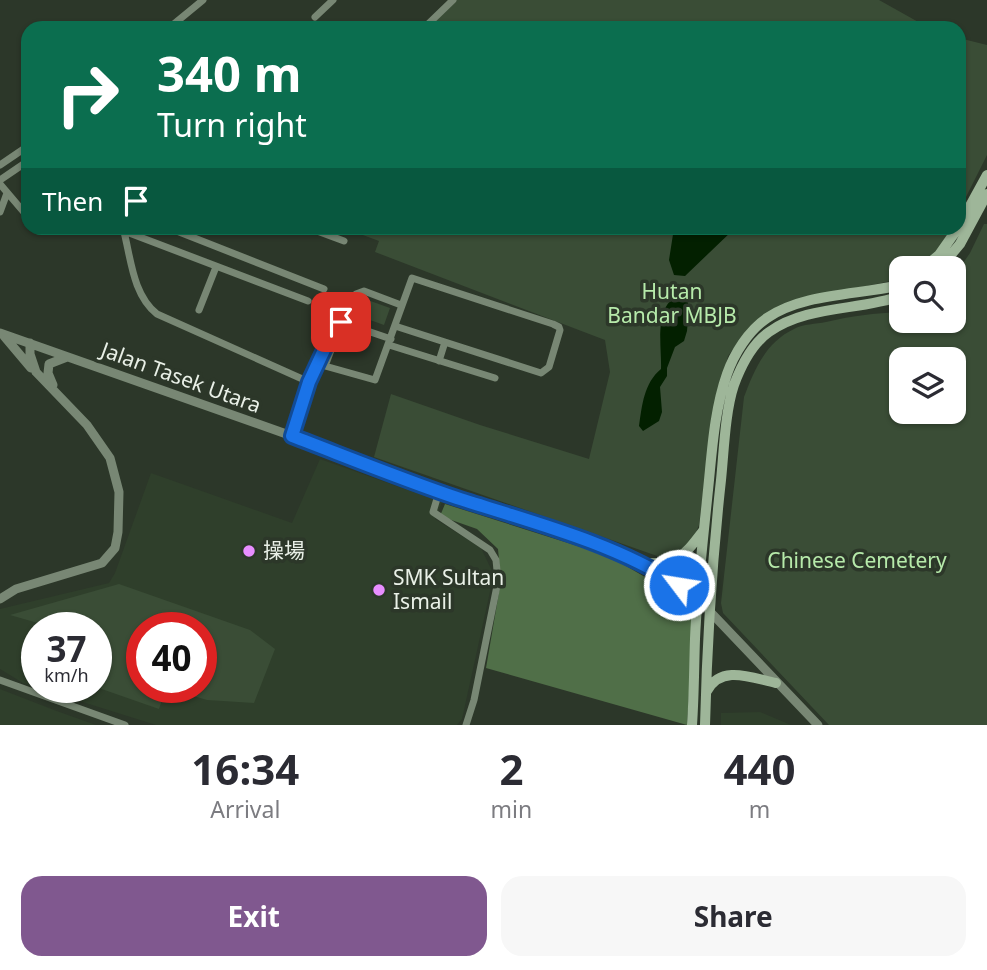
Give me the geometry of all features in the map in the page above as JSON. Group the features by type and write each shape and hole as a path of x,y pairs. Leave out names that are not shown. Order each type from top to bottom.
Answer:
{"main road":[{"path":"966,214 987,175"},
{"path":"966,233 987,194"},
{"path":"938,256 953,235"},
{"path":"950,256 965,235"},
{"path":"692,725 704,530 719,409 727,374 747,337 766,319 783,310 817,300 889,286"},
{"path":"705,725 708,609 733,387 749,354 765,335 788,321 821,311 889,299"},
{"path":"639,563 661,564 680,558 704,530"},
{"path":"705,694 714,680 728,675 735,674 776,683"}],"street":[{"path":"178,21 204,0"},
{"path":"315,17 333,0"},
{"path":"431,21 453,0"},
{"path":"0,164 21,150"},
{"path":"21,166 0,182 21,210"},
{"path":"0,212 7,193"},
{"name":"Jalan Tasek Utara","path":"125,235 140,295 157,314 309,382"},
{"path":"133,235 308,300"},
{"path":"187,235 324,289"},
{"path":"328,235 344,241"},
{"path":"199,310 216,267"},
{"path":"328,343 333,345 326,366 375,380 412,278 560,328 549,366 543,373 396,326"},
{"path":"292,436 309,382 356,294 362,291 401,305"},
{"path":"341,322 439,361 495,378"},
{"path":"1,333 37,376 46,380"},
{"name":"Jalan Tasek Utara","path":"1,333 292,436 439,492 548,527 660,573 708,609 818,725"},
{"path":"439,361 445,342"},
{"path":"0,598 16,589 95,566 108,558 115,548 119,515 115,472 110,458 87,425 36,372 30,343"},
{"path":"56,391 48,373 49,364 68,357"},
{"path":"439,492 433,512 490,550 499,568 474,700 466,725"},
{"path":"0,680 125,725"}],"shaded area":[{"path":"673,235 728,235 685,276 674,275 669,260"},
{"path":"684,293 689,306 687,331 684,341 675,347 667,368 667,376 660,387 662,412 659,421 643,431 639,426 645,395 651,381 661,369 660,337 663,314 674,298"},
{"name":"SMK Sultan Ismail","path":"320,459 442,502 435,519 481,548 493,573 462,719 457,725 156,725 86,703 112,703 112,612 21,612 21,682 0,669 0,609 109,583 151,473 292,523"},
{"path":"445,504 609,556 686,601 694,611 687,725 486,668 501,581 498,549 477,529 440,516"},
{"path":"0,689 21,697 21,703 36,703 96,725 0,725"},
{"path":"760,712 791,725 721,725 721,713"}],"green space":[{"path":"455,0 879,0 916,21 436,21"},
{"path":"966,40 987,45 987,155 966,197"},
{"name":"Chinese Cemetery","path":"984,224 987,224 987,725 829,725 723,613 721,603 744,397 762,358 776,341 798,327 854,316 889,313 889,333 966,333 966,259"},
{"name":"Hutan Bandar MBJB","path":"363,235 947,235 934,256 889,256 889,281 811,297 744,334 728,356 712,424 699,525 690,547 663,558 374,457 391,394 589,459 610,372 605,340 375,252 379,241"},
{"path":"362,298 390,308 384,325 356,315"},
{"path":"119,584 199,612 126,612 126,697 112,693 112,612 21,612 21,618 10,615"},
{"path":"217,618 250,630 275,649 254,703 217,701"},
{"path":"142,703 161,703 159,709"}],"place":[{"name":"操場","path":"249,551"},
{"name":"SMK Sultan Ismail","path":"379,590"}],"route":[{"path":"341,322 331,335 309,382 292,436 439,492 548,527 639,563 679,585"}]}
